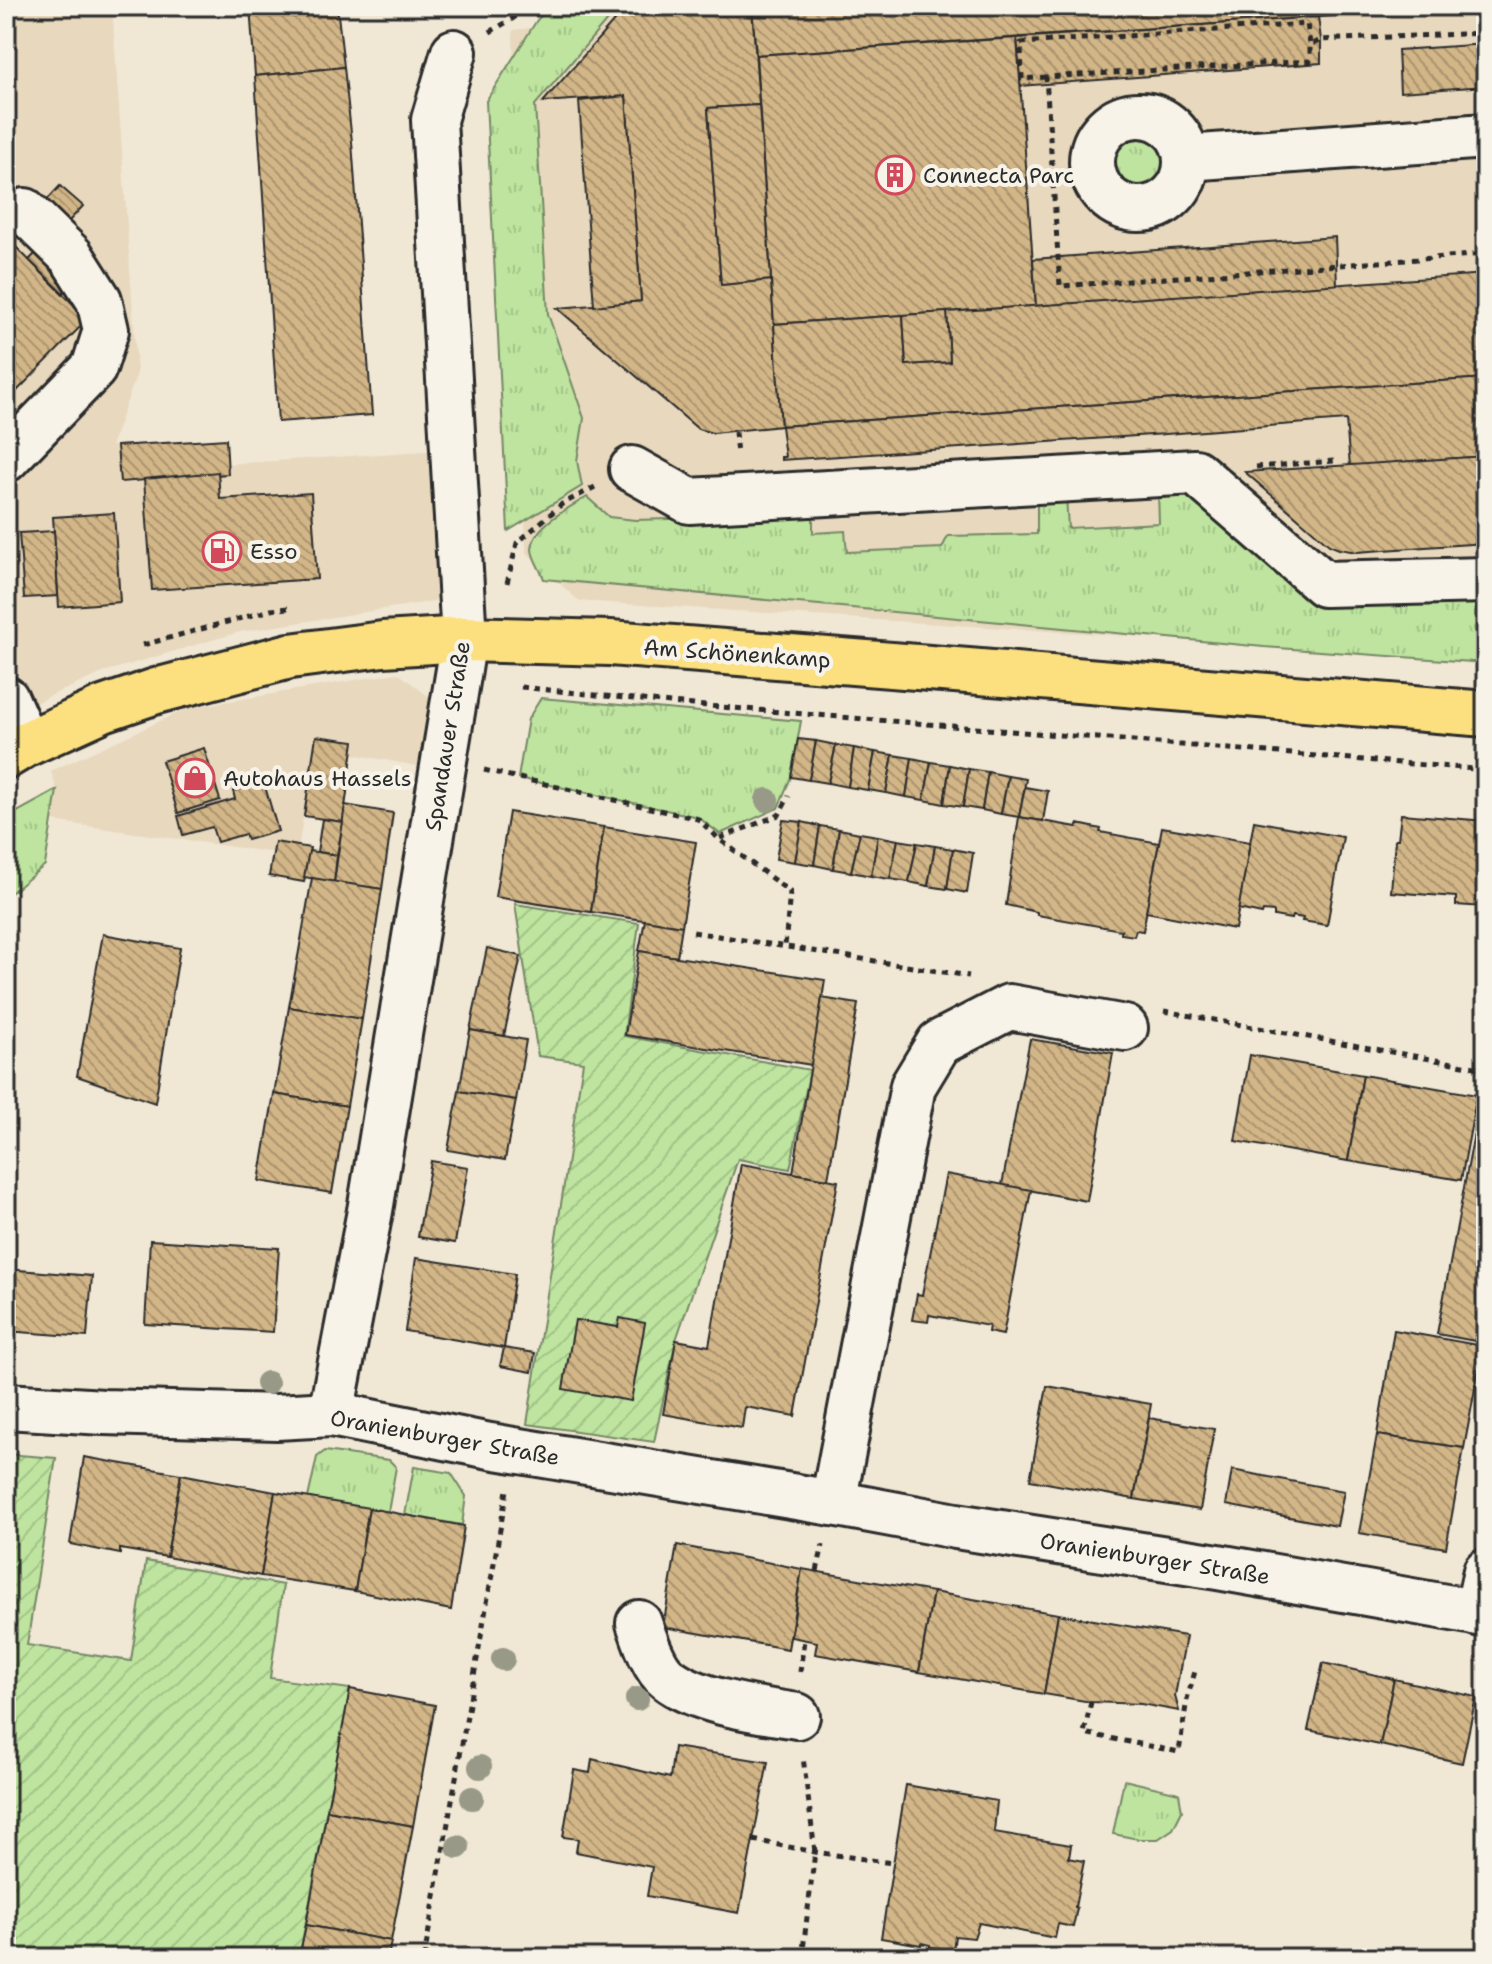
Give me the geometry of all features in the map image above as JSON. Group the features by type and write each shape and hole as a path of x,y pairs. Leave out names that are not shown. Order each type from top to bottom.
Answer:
{"main road":[{"name":"Am Schönenkamp","path":"16,750 103,709 156,691 290,656 383,644 475,652 610,643 1486,714"}],"street":[{"name":"Spandauer Straße","path":"331,1414 370,1211 444,765 475,652 434,120 454,52"},
{"path":"1187,158 1486,136"},
{"path":"6,459 94,368 106,330 99,300 71,256 25,211"},
{"path":"632,469 689,501 1195,472 1324,584 1486,580"},
{"path":"6,699 16,750"},
{"path":"833,1503 913,1086 939,1043 1009,1007 1125,1028"},
{"name":"Oranienburger Straße","path":"6,1406 276,1417 331,1414 510,1449 956,1526 1218,1567 1483,1599"},
{"path":"639,1623 650,1654 665,1677 701,1696 797,1716"}],"path":[{"path":"517,6 517,16"},
{"path":"1476,7 1478,34"},
{"path":"1046,77 1022,79 1021,43 1307,24 1310,45"},
{"path":"1195,472 1335,461 1335,466"},
{"path":"632,469 562,504 517,543 503,596 475,652 536,690 1486,770"},
{"path":"444,765 495,772 698,819 719,839 790,892 785,946"},
{"path":"719,839 779,815 789,796"},
{"path":"432,1958 424,1957 509,1482 510,1449"},
{"path":"802,1958 815,1852 795,1704 804,1640"},
{"path":"1091,1702 1084,1733 1179,1752 1187,1699 1196,1668"},
{"path":"753,1840 892,1863"}],"shaded area":[{"path":"6,6 112,6 137,373 111,446 226,439 228,464 442,450 454,578 434,601 239,632 107,671 6,719"},
{"path":"577,6 1486,6 1486,665 1238,643 579,601 526,552 513,30 577,23"},
{"path":"398,673 432,699 428,768 353,754 354,741 316,736 297,856 53,821 57,790 51,771 189,708"}],"green space":[{"path":"550,6 619,6 535,105 548,314 584,418 577,461 582,486 508,531 486,101 537,20"},
{"path":"1139,139 1157,146 1164,164 1157,182 1139,189 1121,182 1114,164 1121,146"},
{"path":"1196,483 1280,561 1486,586 1486,663 1264,647 544,579 532,549 538,532 545,525 587,497 609,517 635,520 813,515 813,533 845,531 847,552 942,548 948,536 1037,534 1037,499 1066,496 1068,528 1159,523 1158,491"},
{"path":"541,698 801,721 791,777 778,808 720,834 698,817 518,778 528,719"},
{"path":"57,790 45,865 6,897 6,818"},
{"path":"515,904 639,923 624,1036 810,1070 790,1169 738,1159 676,1340 654,1442 527,1424 583,1062 538,1056"},
{"path":"325,1451 389,1460 396,1467 388,1512 308,1498 317,1457"},
{"path":"6,1454 56,1458 27,1645 131,1661 146,1561 283,1585 270,1678 350,1689 299,1958 6,1958"},
{"path":"414,1467 451,1473 466,1496 462,1525 405,1515"},
{"path":"1124,1780 1179,1793 1182,1811 1173,1829 1158,1839 1113,1834"}],"building":[{"path":"250,6 337,6 344,67 255,76"},
{"path":"627,6 752,6 759,105 708,108 721,285 771,280 781,426 713,433 698,429 557,308 641,301 626,96 543,102"},
{"path":"752,6 1318,6 1318,17 756,55"},
{"path":"1318,6 1484,6 1318,17"},
{"path":"1318,17 1321,63 1020,86 1017,38"},
{"name":"Connecta Parc","path":"1017,38 1036,306 774,324 756,55"},
{"path":"1486,44 1486,86 1400,92 1398,50"},
{"path":"344,67 372,415 278,422 255,76"},
{"path":"626,96 641,301 594,306 579,101"},
{"path":"759,105 771,280 721,285 708,108"},
{"path":"60,186 83,206 68,222 46,201"},
{"path":"6,237 88,319 6,402"},
{"path":"1335,237 1337,285 1036,306 1033,259"},
{"path":"44,245 78,278 63,293 29,260"},
{"path":"1486,274 1486,378 781,426 774,324 903,315 906,365 950,362 947,312"},
{"path":"947,312 950,362 906,365 903,315"},
{"path":"1486,378 1486,456 1350,466 1346,420 781,460 785,457 781,426"},
{"path":"226,439 228,474 120,482 117,446"},
{"path":"1486,456 1486,543 1357,552 1329,545 1245,472"},
{"path":"218,472 220,499 311,493 317,579 152,590 144,479"},
{"path":"114,513 120,602 59,607 53,517"},
{"path":"54,531 58,596 24,598 19,533"},
{"path":"316,736 354,741 343,822 304,816"},
{"path":"798,739 816,741 809,780 791,777"},
{"path":"816,741 836,745 828,783 809,780"},
{"path":"836,745 854,748 848,787 828,783"},
{"path":"204,748 220,800 178,813 162,761"},
{"path":"854,748 875,752 868,790 848,787"},
{"path":"875,752 893,755 886,793 868,790"},
{"path":"893,755 912,758 906,797 886,793"},
{"path":"912,758 931,762 924,800 906,797"},
{"path":"931,762 950,765 944,804 924,800"},
{"path":"950,765 969,769 963,807 944,804"},
{"path":"969,769 988,772 982,810 963,807"},
{"path":"988,772 1008,776 1001,814 982,810"},
{"path":"1008,776 1026,779 1019,817 1001,814"},
{"path":"264,783 278,831 247,840 245,834 217,842 212,827 183,835 178,816 235,799 233,791"},
{"path":"1025,787 1048,791 1043,821 1019,817"},
{"path":"345,805 393,813 382,889 334,882"},
{"path":"509,812 604,827 591,912 495,897"},
{"path":"1401,814 1486,821 1484,907 1456,905 1456,897 1391,892 1395,839 1398,839"},
{"path":"1019,817 1077,827 1078,824 1101,829 1100,832 1159,843 1143,931 1136,930 1134,936 1121,934 1121,930 1037,915 1037,912 1006,905"},
{"path":"322,819 343,822 337,855 317,852"},
{"path":"783,820 802,822 795,862 776,859"},
{"path":"1254,821 1343,837 1327,925 1292,916 1291,919 1274,916 1274,912 1263,911 1262,914 1238,909"},
{"path":"802,822 820,826 814,865 795,862"},
{"path":"820,826 839,829 833,869 814,865"},
{"path":"604,827 696,842 682,926 591,912"},
{"path":"1162,827 1250,842 1235,929 1146,912"},
{"path":"839,829 860,833 851,872 833,869"},
{"path":"860,833 878,836 871,876 851,872"},
{"path":"878,836 898,840 890,879 871,876"},
{"path":"898,840 917,843 909,882 890,879"},
{"path":"275,842 310,848 304,882 269,876"},
{"path":"917,843 935,846 928,886 909,882"},
{"path":"935,846 953,849 947,889 928,886"},
{"path":"953,849 973,853 967,893 947,889"},
{"path":"309,851 337,855 334,882 304,877"},
{"path":"312,878 382,889 362,1019 289,1007"},
{"path":"645,920 682,926 677,957 639,951"},
{"path":"103,934 180,948 155,1103 77,1076"},
{"path":"487,948 521,956 504,1036 470,1030"},
{"path":"639,951 825,980 812,1065 625,1035"},
{"path":"822,998 858,1004 828,1179 793,1173"},
{"path":"289,1007 362,1019 347,1106 274,1094"},
{"path":"470,1030 526,1040 516,1100 459,1091"},
{"path":"1030,1039 1113,1053 1087,1201 1002,1185"},
{"path":"1250,1055 1363,1075 1348,1161 1235,1141"},
{"path":"1363,1075 1477,1095 1461,1180 1348,1161"},
{"path":"459,1091 516,1100 505,1160 448,1150"},
{"path":"274,1094 347,1106 332,1193 259,1181"},
{"path":"1475,1128 1486,1130 1486,1278 1475,1341 1437,1334"},
{"path":"431,1161 468,1167 455,1243 418,1237"},
{"path":"741,1164 838,1181 795,1416 745,1407 742,1428 663,1414 676,1340 709,1346"},
{"path":"946,1174 1031,1190 1003,1335 988,1332 989,1326 929,1315 928,1322 912,1320 917,1294 922,1295"},
{"path":"150,1240 279,1248 273,1332 145,1324"},
{"path":"416,1258 515,1274 504,1348 405,1331"},
{"path":"6,1269 92,1276 87,1337 6,1331"},
{"path":"620,1318 645,1323 631,1401 563,1389 575,1320 618,1327"},
{"path":"1394,1330 1483,1346 1464,1448 1377,1435"},
{"path":"504,1348 535,1353 532,1372 500,1366"},
{"path":"1047,1386 1151,1404 1134,1499 1030,1480"},
{"path":"1149,1418 1214,1429 1200,1510 1134,1499"},
{"path":"1377,1435 1464,1448 1446,1548 1359,1533"},
{"path":"84,1457 181,1474 167,1557 120,1549 120,1554 70,1544"},
{"path":"1232,1470 1344,1491 1337,1526 1226,1505"},
{"path":"181,1474 275,1492 261,1576 167,1557"},
{"path":"275,1492 369,1508 355,1591 261,1576"},
{"path":"369,1508 464,1526 451,1610 355,1591"},
{"path":"677,1545 802,1569 788,1649 663,1627"},
{"path":"802,1569 933,1592 919,1672 815,1654 817,1642 791,1637"},
{"path":"933,1592 1058,1614 1044,1694 919,1672"},
{"path":"1058,1614 1186,1636 1175,1696 1179,1711 1044,1694"},
{"path":"1323,1663 1394,1679 1380,1745 1308,1730"},
{"path":"1394,1679 1476,1697 1462,1763 1380,1745"},
{"path":"350,1689 435,1705 413,1826 327,1810"},
{"path":"674,1747 768,1762 739,1913 647,1896 652,1867 576,1852 578,1839 563,1837 574,1770 590,1773 592,1759 670,1778"},
{"path":"906,1785 997,1801 994,1832 1071,1845 1069,1858 1084,1861 1073,1927 1058,1924 1055,1938 979,1923 974,1938 955,1936 953,1950 881,1938"},
{"path":"327,1810 413,1826 391,1941 306,1925"},
{"path":"306,1925 391,1941 388,1958 299,1958"}],"place":[{"name":"Connecta Parc","path":"895,175"},
{"name":"Esso","path":"222,551"},
{"name":"Autohaus Hassels","path":"195,778"}]}
